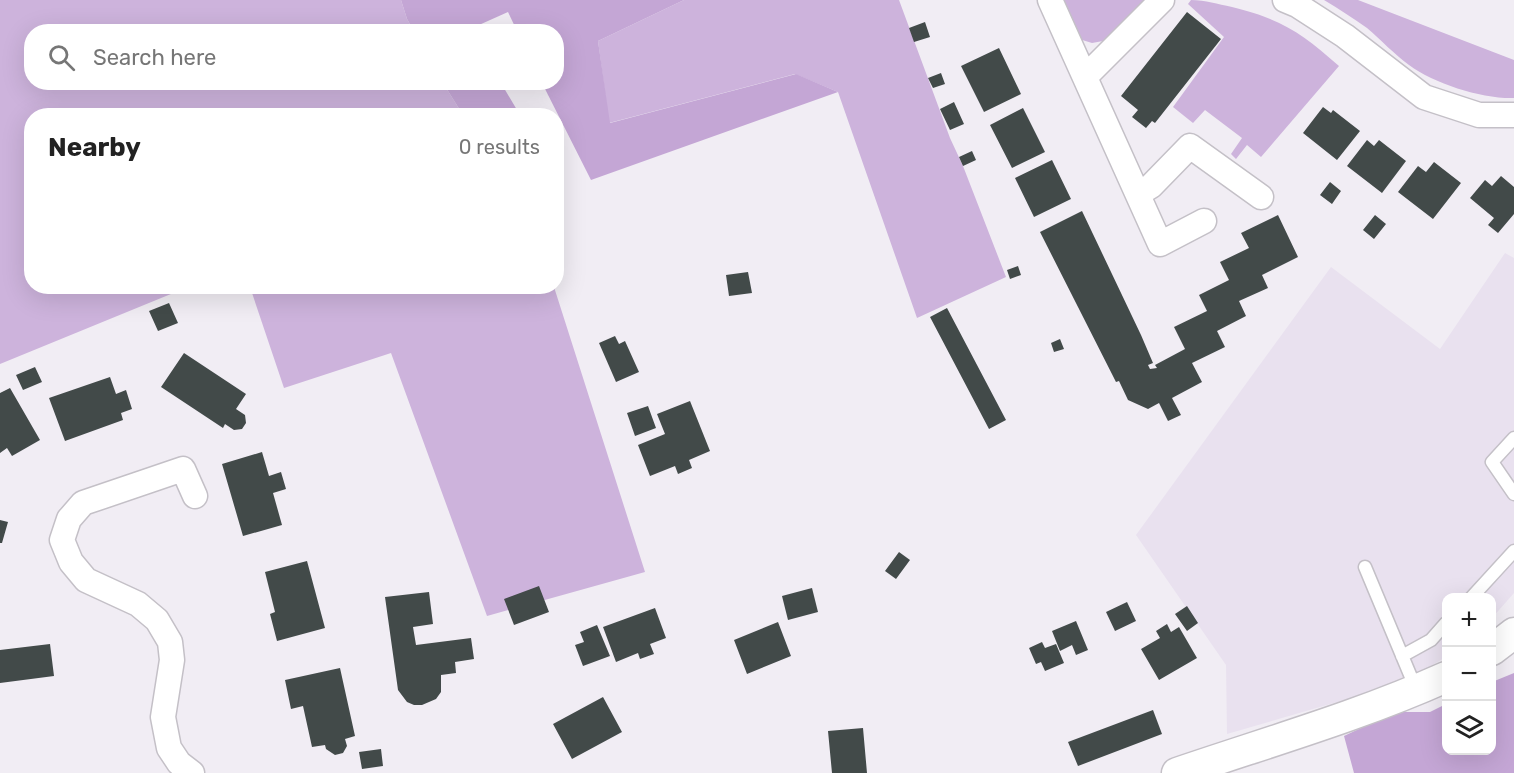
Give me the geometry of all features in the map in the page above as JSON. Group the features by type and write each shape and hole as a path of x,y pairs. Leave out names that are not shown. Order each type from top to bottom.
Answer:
{"street":[{"path":"1050,0 1160,244 1204,221"},
{"path":"1086,76 1162,0"},
{"path":"1285,0 1297,5 1345,36 1424,97 1479,115 1514,115"},
{"path":"1138,194 1151,186 1190,146 1261,197"},
{"path":"192,773 179,763 170,748 163,717 172,660 170,642 157,620 138,604 86,579 71,562 62,540 69,519 83,503 183,469 195,496"},
{"path":"1495,647 1514,633"},
{"path":"1193,770 1320,728 1442,679"}],"lane":[{"path":"1514,438 1492,462 1514,494"},
{"path":"1475,593 1514,551"},
{"path":"1365,567 1416,691"},
{"path":"1402,657 1431,640 1442,628"}],"shaded area":[{"path":"0,0 401,0 410,24 24,24 24,90 447,90 459,108 24,108 24,294 171,294 0,364"},
{"path":"401,0 684,0 598,41 610,123 796,74 838,92 591,180 564,127 564,108 555,108 546,90 564,90 564,24 514,24 508,12 481,24 410,24"},
{"path":"684,0 899,0 950,138 1006,277 917,318 838,92 795,74 609,123 598,41"},
{"path":"1062,0 1147,0 1103,41 1092,43 1079,39"},
{"path":"1191,0 1232,7 1278,22 1302,36 1339,66 1261,157 1247,145 1236,159 1231,154 1242,138 1205,110 1193,123 1173,107 1224,37 1188,4"},
{"path":"1324,0 1358,0 1514,60 1514,98 1488,96 1459,89 1420,72 1367,28"},
{"path":"447,90 505,90 516,108 459,108"},
{"path":"1505,253 1514,258 1514,593 1496,613 1496,593 1442,593 1442,659 1417,674 1368,693 1227,734 1226,665 1136,535 1331,267 1440,349"},
{"path":"252,294 556,294 645,572 487,616 391,353 284,388"},
{"path":"1514,673 1514,773 1354,773 1344,736 1395,712 1430,712 1442,706 1442,755 1496,755 1496,680"}],"building":[{"path":"1187,12 1221,39 1155,123 1152,121 1146,128 1132,117 1138,110 1121,96"},
{"path":"925,22 930,37 914,42 909,28"},
{"path":"999,48 1021,94 984,112 961,66"},
{"path":"941,73 945,84 933,88 928,78"},
{"path":"954,102 964,124 950,130 940,109"},
{"path":"1323,107 1331,113 1333,110 1360,131 1337,160 1303,133"},
{"path":"1023,108 1045,152 1012,168 990,125"},
{"path":"1367,140 1374,146 1379,140 1406,161 1382,193 1347,166"},
{"path":"972,151 976,160 963,166 959,157"},
{"path":"1052,160 1071,199 1034,217 1015,178"},
{"path":"1434,162 1461,183 1433,219 1398,192 1418,166 1426,172"},
{"path":"1501,176 1514,187 1514,214 1498,233 1488,225 1494,218 1470,198 1485,180 1492,186"},
{"path":"1330,182 1341,191 1332,204 1320,195"},
{"path":"1082,211 1141,335 1153,363 1148,365 1150,369 1157,368 1155,365 1185,349 1174,327 1207,311 1199,295 1229,280 1220,262 1249,248 1241,233 1278,215 1298,257 1262,275 1268,288 1239,301 1246,316 1217,331 1225,347 1192,363 1202,382 1172,398 1181,415 1168,421 1159,403 1148,409 1128,400 1119,381 1116,382 1040,232"},
{"path":"1375,215 1386,224 1374,239 1363,230"},
{"path":"1018,266 1021,275 1010,279 1007,270"},
{"path":"748,272 752,293 729,296 726,275"},
{"path":"169,303 178,323 158,331 149,311"},
{"path":"947,308 1006,420 989,429 930,317"},
{"path":"615,336 619,344 625,341 639,372 616,382 599,343"},
{"path":"1060,339 1064,349 1054,352 1051,343"},
{"path":"184,353 246,394 236,409 245,415 246,423 242,429 234,430 225,424 223,428 161,387"},
{"path":"35,367 42,382 23,390 16,375"},
{"path":"110,377 116,394 126,390 132,409 121,413 123,420 65,441 49,398"},
{"path":"10,388 40,440 12,456 7,448 0,453 0,393"},
{"path":"690,401 710,451 689,460 692,468 678,474 675,466 650,476 638,445 665,434 657,414"},
{"path":"648,406 656,428 635,436 627,413"},
{"path":"262,452 269,476 281,472 286,489 273,493 282,525 243,536 222,464"},
{"path":"0,520 8,522 2,543 0,543"},
{"path":"899,552 910,560 896,579 885,571"},
{"path":"307,561 325,628 277,641 270,614 275,612 265,572"},
{"path":"539,586 549,612 514,625 504,599"},
{"path":"812,588 818,612 788,620 782,596"},
{"path":"429,592 433,624 413,627 416,645 471,638 474,659 455,662 456,673 441,675 441,692 436,699 422,705 414,705 407,702 398,690 385,597"},
{"path":"1127,602 1136,621 1115,631 1106,612"},
{"path":"1187,606 1198,623 1187,631 1175,614"},
{"path":"655,608 666,638 650,644 654,654 640,659 638,653 616,662 603,627"},
{"path":"1076,621 1088,650 1076,655 1072,645 1060,651 1052,631"},
{"path":"778,622 791,656 747,674 734,640"},
{"path":"1167,624 1171,632 1179,627 1197,658 1159,680 1141,649 1160,638 1156,631"},
{"path":"597,625 610,656 583,666 575,645 584,642 580,632"},
{"path":"1042,642 1045,648 1056,644 1064,663 1045,671 1041,662 1036,664 1029,648"},
{"path":"50,644 54,676 0,683 0,650"},
{"path":"340,668 355,736 345,739 347,746 343,753 335,755 326,749 325,745 312,747 303,706 291,709 285,680"},
{"path":"603,697 622,732 572,759 553,724"},
{"path":"1153,710 1162,734 1078,766 1068,742"},
{"path":"863,728 867,773 832,773 828,731"},
{"path":"381,749 383,766 362,769 359,752"}]}
